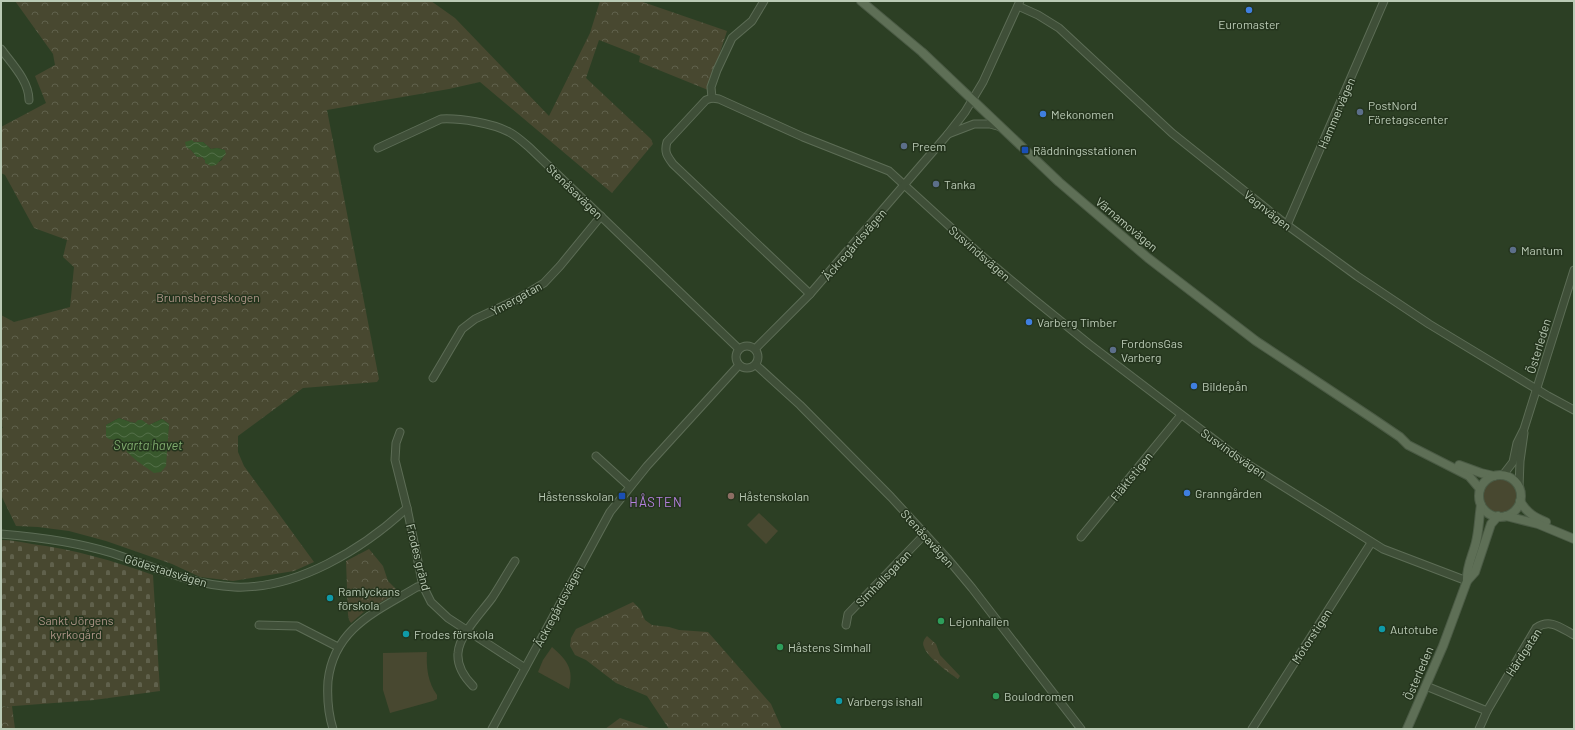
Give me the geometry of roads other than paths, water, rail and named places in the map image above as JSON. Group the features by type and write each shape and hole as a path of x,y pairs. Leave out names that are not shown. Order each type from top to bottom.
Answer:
{"main road":[{"name":"Värnamovägen","path":"861,1 922,52 1059,182 1148,258 1256,341 1400,437 1449,462 1480,473 1498,475 1512,479 1519,487"},
{"name":"Värnamovägen","path":"1400,437 1408,445 1469,476 1480,489"},
{"path":"1498,475 1486,481 1480,489 1479,495 1481,505 1488,513 1538,524 1574,539"},
{"path":"1502,516 1515,510 1521,496 1519,487"},
{"path":"1520,500 1524,508 1531,515 1574,535"},
{"name":"Österleden","path":"1467,581 1466,572 1476,540 1481,505"},
{"name":"Österleden","path":"1407,729 1443,646 1467,581 1474,572 1491,524 1502,516"}],"street":[{"path":"764,1 752,21 732,38 711,87 712,98 706,100 699,106 667,142 665,148 666,154 673,164 810,294"},
{"name":"Hammervägen","path":"1287,225 1384,1"},
{"name":"Äckregårdsvägen","path":"756,349 810,294 948,134 972,100 992,64 1019,3"},
{"name":"Vagnvägen","path":"1019,3 1059,28 1172,133 1287,225 1357,276 1428,324 1574,410"},
{"path":"1,49 22,77 30,100"},
{"name":"Susvindsvägen","path":"712,98 719,99 803,137 889,172 905,184 981,255 1031,297 1089,344 1241,460 1371,543 1467,581"},
{"name":"Stenåsavägen","path":"378,148 441,119 472,122 501,128 509,132 522,141 740,349"},
{"name":"Äckregårdsvägen","path":"948,134 974,124 990,124 1002,128"},
{"name":"Ymergatan","path":"433,378 462,329 475,319 516,300 544,283 601,216"},
{"name":"Österleden","path":"1498,475 1513,462 1517,443 1524,429 1574,270"},
{"path":"744,346 749,346 756,349 759,358 756,365 747,369 739,365 736,357 740,349 744,346"},
{"name":"Äckregårdsvägen","path":"492,729 603,525 630,486 739,365"},
{"name":"Stenåsavägen","path":"756,365 800,405 925,534 972,588 1081,729"},
{"name":"Fläktstigen","path":"1081,537 1181,415"},
{"name":"Österleden","path":"1519,487 1524,429"},
{"name":"Frodes gränd","path":"400,432 396,443 395,460 407,508 423,586 431,602 467,632 525,668"},
{"path":"596,456 630,486"},
{"name":"Gödestadsvägen","path":"1,534 64,541 109,552 180,577 200,582 234,587 264,585 293,578 329,563 364,542 407,508"},
{"name":"Simhallsgatan","path":"846,625 848,614 925,534"},
{"name":"Motorstigen","path":"1252,729 1371,543"},
{"path":"472,686 466,679 458,659 459,647 467,632 491,599 515,561"},
{"path":"334,729 328,707 327,692 329,676 338,647 350,631 369,615 417,587 423,586"},
{"name":"Härdgatan","path":"1479,729 1487,712 1536,628 1547,623 1554,624 1574,635"},
{"path":"259,625 297,626 338,647"},
{"path":"1426,686 1487,712"}],"water":[{"path":"192,140 194,142 203,142 211,149 217,148 225,150 226,154 216,165 211,166 205,163 205,160 202,157 197,157 186,147 185,142"},
{"name":"Svarta havet","path":"119,418 135,423 138,420 142,420 149,425 162,419 169,424 166,466 161,472 154,473 137,461 127,452 125,447 116,440 106,437 106,425"}],"place":[{"name":"Euromaster","path":"1249,10"},
{"name":"PostNord Företagscenter","path":"1360,112"},
{"name":"Mekonomen","path":"1043,114"},
{"name":"Preem","path":"904,146"},
{"name":"Räddningsstationen","path":"1025,150"},
{"name":"Tanka","path":"936,184"},
{"name":"Mantum","path":"1513,250"},
{"name":"Varberg Timber","path":"1029,322"},
{"name":"FordonsGas Varberg","path":"1113,350"},
{"name":"Bildepån","path":"1194,386"},
{"name":"Granngården","path":"1187,493"},
{"name":"Håstensskolan","path":"622,496"},
{"name":"Håstenskolan","path":"731,496"},
{"name":"Ramlyckans förskola","path":"330,598"},
{"name":"Lejonhallen","path":"941,621"},
{"name":"Autotube","path":"1382,629"},
{"name":"Frodes förskola","path":"406,634"},
{"name":"Håstens Simhall","path":"780,647"},
{"name":"Boulodromen","path":"996,696"},
{"name":"Varbergs ishall","path":"839,701"}],"district":[{"name":"HÅSTEN","path":"656,502"}],"park label":[{"name":"Brunnsbergsskogen","path":"208,297"},
{"name":"Sankt Jörgens kyrkogård","path":"76,627"}]}
